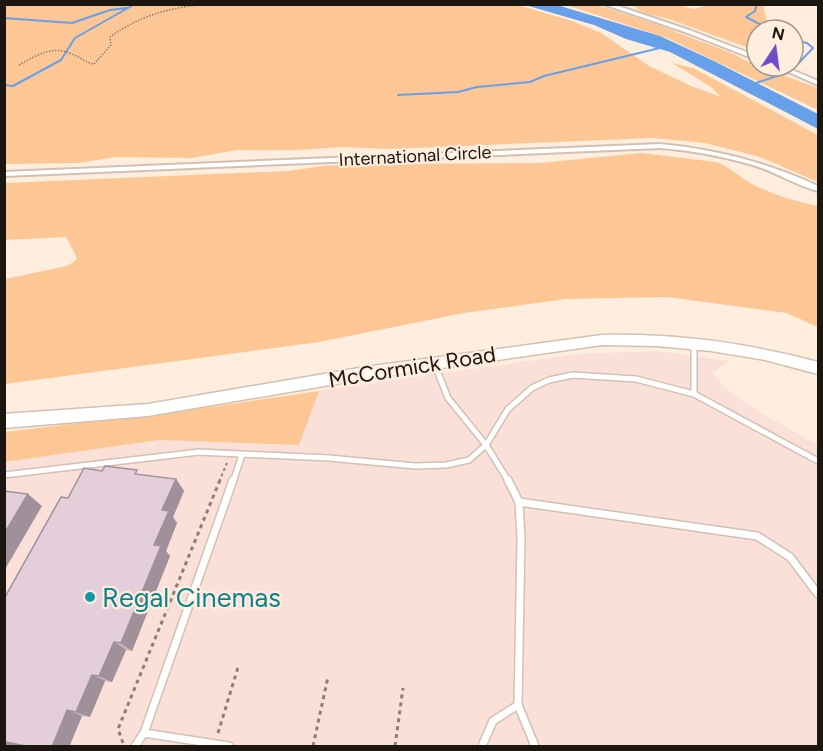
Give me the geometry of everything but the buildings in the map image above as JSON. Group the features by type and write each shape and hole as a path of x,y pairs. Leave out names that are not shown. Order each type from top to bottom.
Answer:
{"main road":[{"name":"McCormick Road","path":"4,421 148,410 434,363 602,340 694,342 761,354 819,368"}],"street":[{"path":"605,4 687,31 745,53"},
{"path":"805,77 819,83"},
{"name":"International Circle","path":"4,174 660,146 696,149 734,157 776,170 819,189"}],"lane":[{"path":"694,342 694,394"},
{"path":"434,363 448,398 486,445 519,502 521,539 518,705 535,747"},
{"path":"4,475 166,454 199,452 329,458 416,466 446,465 469,460 486,445 519,397 532,388 557,378 573,375 636,379 694,394 819,461"},
{"path":"135,747 144,733 242,455"},
{"path":"519,502 757,536 790,557 819,594"},
{"path":"482,747 493,722 518,705"},
{"path":"144,733 229,747"}],"path":[{"path":"19,65 39,52 62,49 89,64 94,64 111,45 110,37 140,18 159,9 209,4"},
{"path":"123,743 118,729 230,454"},
{"path":"215,744 239,664"},
{"path":"313,747 327,677"},
{"path":"395,747 403,688"}],"shaded area":[{"path":"4,5 518,5 572,21 601,33 649,66 721,97 711,87 672,63 693,68 818,135 818,182 760,157 705,143 653,138 389,149 342,147 237,150 192,158 116,157 78,163 5,164"},
{"path":"566,5 597,5 729,52 745,60 745,75 667,38"},
{"path":"634,5 679,5 693,9 709,5 763,5 766,18 745,18 745,47 637,9"},
{"path":"751,78 790,78 818,88 818,110"},
{"path":"641,153 716,162 767,191 818,206 818,327 787,313 667,297 566,299 464,313 319,342 5,384 5,279 67,266 77,258 66,237 5,240 5,183 288,171 323,166 367,164 540,163"},
{"path":"656,351 729,361 712,373 725,388 759,412 818,445 818,746 5,746 4,462 159,440 298,445 319,391 578,354"},
{"path":"319,391 299,445 159,440 5,462 4,432 197,409"}],"water":[{"path":"525,5 557,5 660,36 818,114 818,129 670,52 626,39 594,25"}],"waterway":[{"path":"4,85 13,86 61,60 75,38 135,4"},
{"path":"748,18 746,17 755,11 757,4"},
{"path":"4,18 72,23 110,10 127,8"},
{"path":"805,43 813,48 805,56"},
{"path":"398,95 458,92 477,87 530,82 544,76 664,47"},
{"path":"753,84 771,78"}],"place":[{"name":"Regal Cinemas","path":"90,597"}]}
